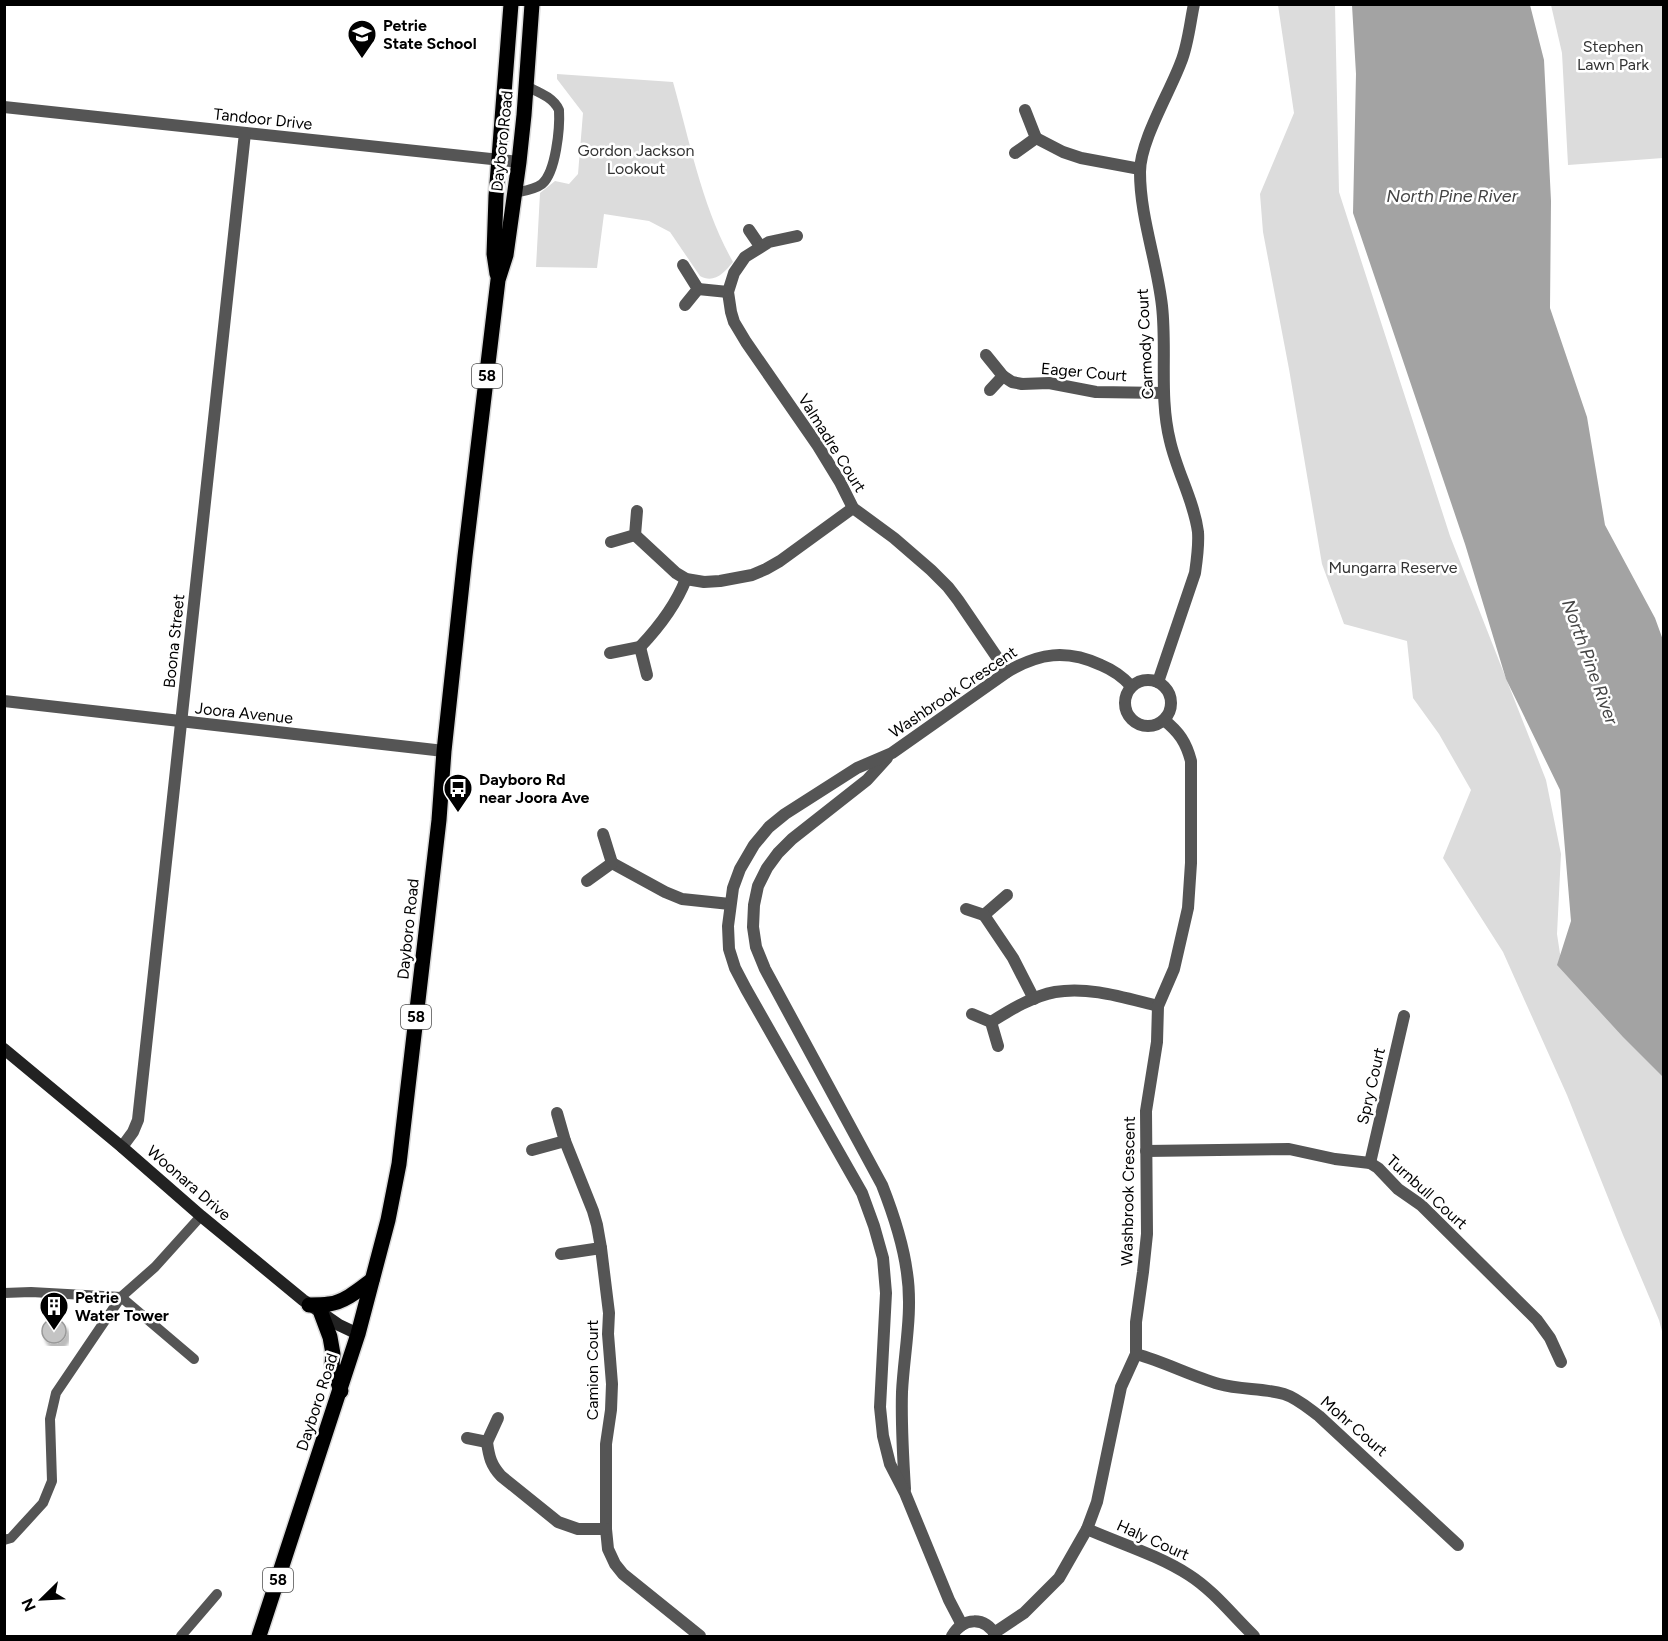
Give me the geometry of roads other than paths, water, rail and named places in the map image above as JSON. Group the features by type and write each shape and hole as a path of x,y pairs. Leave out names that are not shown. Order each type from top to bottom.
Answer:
{"main road":[{"name":"Dayboro Road","path":"498,280 494,254 496,196 511,4"},
{"name":"Dayboro Road","path":"259,1636 358,1334 399,1164 498,280 506,255 519,162 532,4"},
{"path":"341,1391 332,1365 330,1337 315,1309 353,1294 372,1280"}],"street":[{"name":"Carmody Court","path":"1158,682 1195,573 1198,555 1193,510 1170,443 1166,420 1164,327 1159,280 1141,197 1140,169 1146,142 1183,60 1194,4"},
{"name":"Tandoor Drive","path":"4,107 519,162"},
{"path":"1025,110 1036,138 1063,152 1081,158 1140,169"},
{"name":"Boona Street","path":"122,1147 133,1132 138,1120 245,133"},
{"path":"1015,153 1036,138"},
{"path":"749,230 760,246"},
{"path":"698,289 728,292 734,273 745,257 760,246 779,239 797,236"},
{"path":"683,265 698,289"},
{"path":"685,305 698,289"},
{"name":"Valmadre Court","path":"728,292 731,312 739,331 818,446 853,508 894,538 948,587 1007,672"},
{"path":"986,355 1003,376 990,390"},
{"name":"Eager Court","path":"1003,376 1012,382 1022,384 1049,383 1096,392 1164,393"},
{"path":"635,535 676,573 686,579 704,582 720,581 753,575 766,570 853,508"},
{"path":"635,535 637,511"},
{"path":"611,542 635,535"},
{"path":"610,653 640,647 673,606 686,579"},
{"path":"640,647 647,675"},
{"name":"Washbrook Crescent","path":"962,1625 949,1600 905,1493 890,1464 883,1436 880,1407 886,1293 883,1258 874,1226 862,1193 735,968 729,949 730,904 740,869 754,845 769,827 785,814 857,768 892,753 1025,661 1064,654 1082,657 1114,671 1131,686"},
{"path":"1144,680 1158,682 1168,692 1171,700 1164,720 1149,726 1134,722 1128,716 1124,701 1131,686 1144,680"},
{"name":"Joora Avenue","path":"4,701 444,751"},
{"name":"Washbrook Crescent","path":"995,1635 1024,1613 1059,1578 1087,1529 1097,1502 1121,1387 1136,1354 1136,1322 1147,1234 1146,1111 1157,1042 1158,1006 1171,980 1180,947 1188,908 1191,863 1191,761 1181,735 1164,720"},
{"name":"Washbrook Crescent","path":"892,753 867,780 792,839 778,853 758,886 753,927 756,947 765,969 882,1185 902,1243 908,1275 908,1311 902,1393 905,1493"},
{"path":"603,834 612,863 682,899 730,904"},
{"path":"587,881 612,863"},
{"path":"984,915 1007,895"},
{"path":"966,909 984,915 1012,958 1034,999"},
{"path":"991,1022 1034,999 1054,992 1081,990 1158,1006"},
{"path":"972,1014 991,1022"},
{"name":"Spry Court","path":"1370,1163 1404,1016"},
{"path":"991,1022 998,1046"},
{"name":"Woonara Drive","path":"4,1049 315,1309 358,1334"},
{"name":"Camion Court","path":"557,1113 565,1141 595,1218 609,1313 612,1410 606,1444 608,1549 619,1569 700,1636"},
{"path":"532,1150 565,1141"},
{"name":"Turnbull Court","path":"1146,1150 1289,1149 1335,1159 1370,1163 1398,1189 1421,1205 1537,1320 1550,1338 1561,1362"},
{"path":"561,1254 601,1248"},
{"name":"Mohr Court","path":"1136,1354 1230,1387 1267,1390 1286,1395 1304,1405 1319,1416 1458,1545"},
{"path":"498,1418 487,1442 489,1459 493,1468 558,1522 578,1529 606,1529"},
{"path":"467,1438 487,1442"},
{"name":"Haly Court","path":"1087,1529 1170,1563 1192,1577 1254,1636"},
{"path":"952,1636 962,1625 976,1621 989,1627 995,1635"}],"lane":[{"path":"514,193 540,185 548,177 554,162 559,110 551,99 526,86"},
{"path":"4,1540 11,1538 43,1503 52,1481 50,1419 56,1393 120,1298 155,1267 201,1216"},
{"path":"4,1293 31,1292 120,1298 194,1359"},
{"path":"181,1636 217,1594"}],"water":[{"name":"North Pine River","path":"1352,5 1530,5 1544,60 1551,201 1550,308 1587,417 1605,525 1655,618 1663,640 1663,1077 1557,965 1571,921 1560,790 1506,679 1465,544 1353,213 1356,74"}],"place":[{"name":"Petrie State School","path":"362,60"},
{"name":"Dayboro Rd near Joora Ave","path":"458,814"},
{"name":"Petrie Water Tower","path":"54,1332"}],"park label":[{"name":"Stephen Lawn Park","path":"1613,55"},
{"name":"Gordon Jackson Lookout","path":"636,159"},
{"name":"Mungarra Reserve","path":"1393,567"}]}
